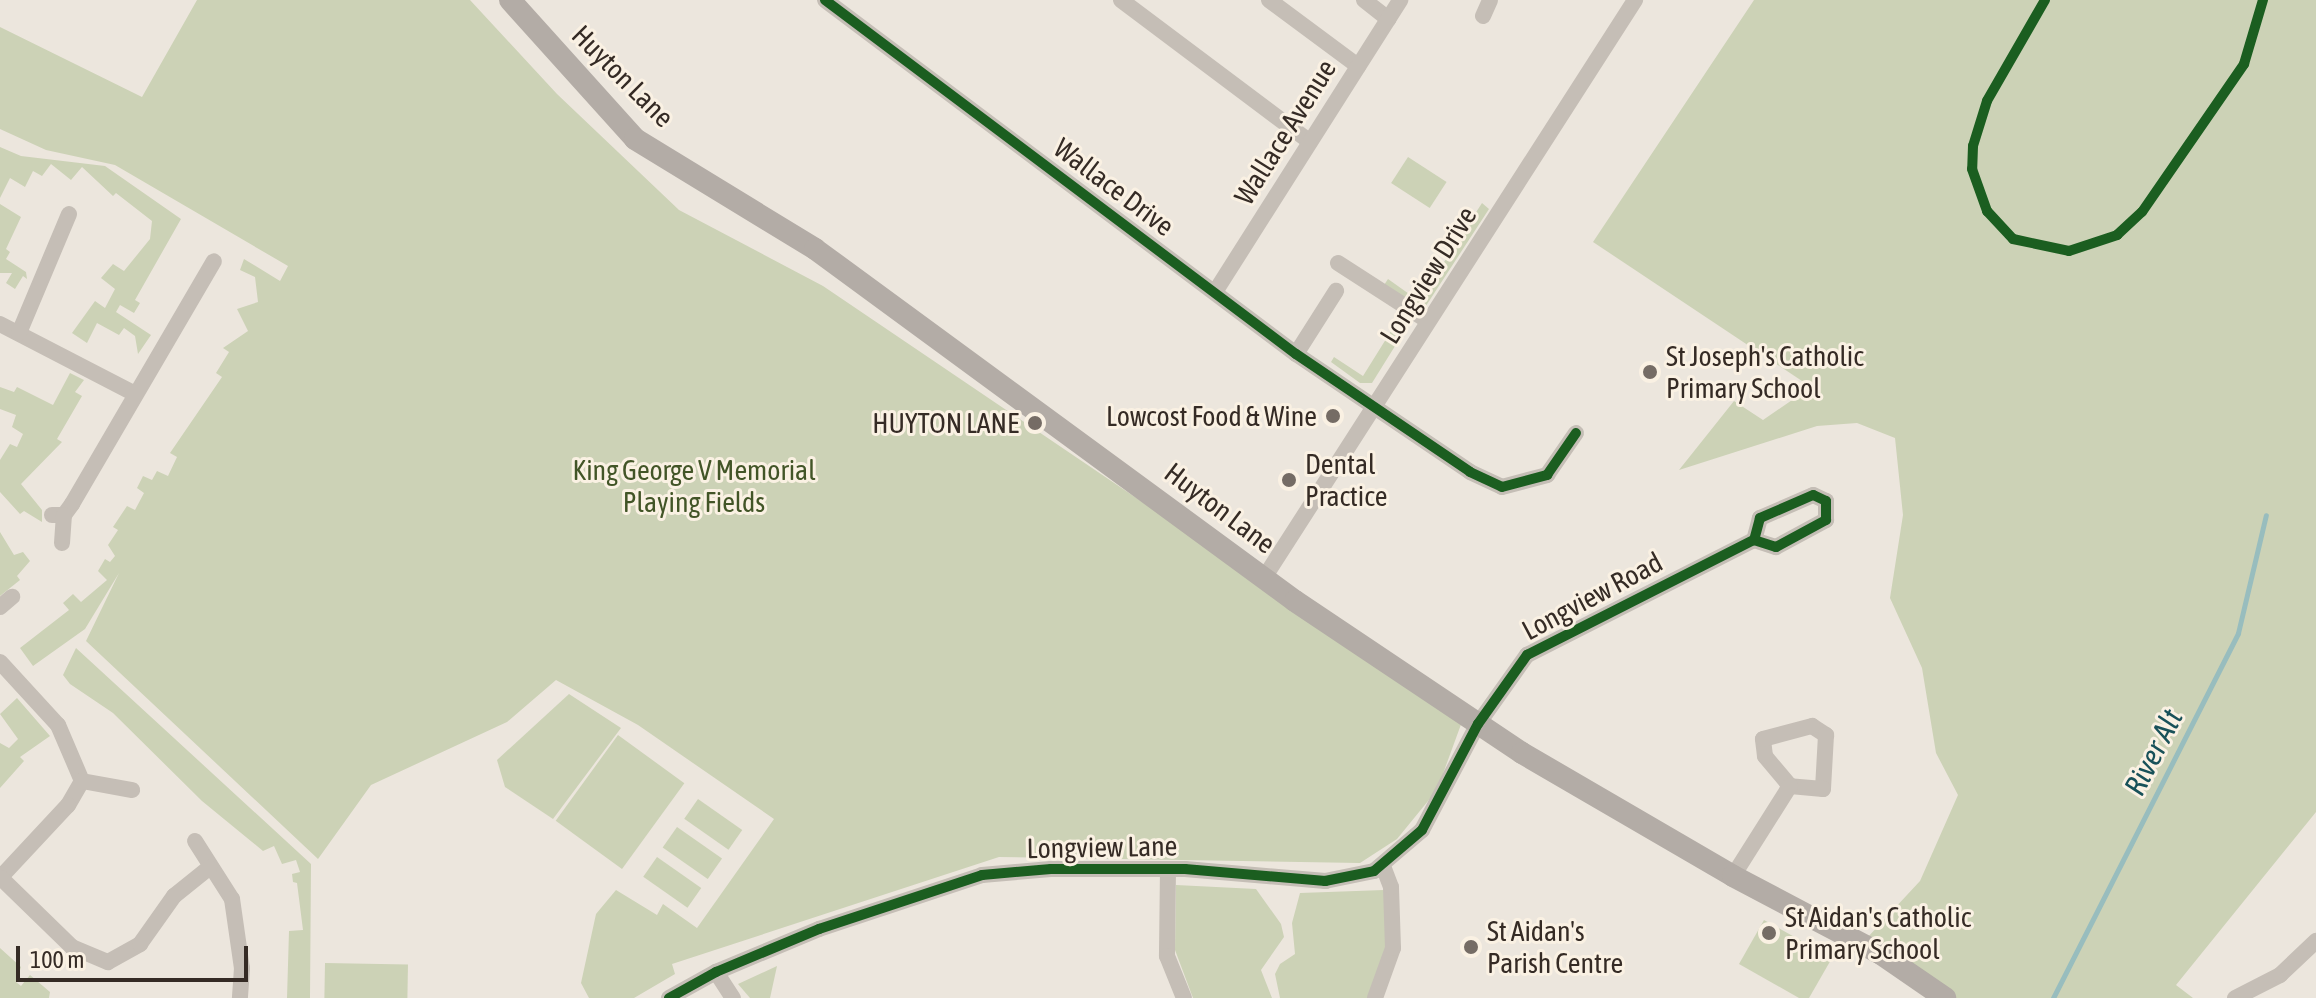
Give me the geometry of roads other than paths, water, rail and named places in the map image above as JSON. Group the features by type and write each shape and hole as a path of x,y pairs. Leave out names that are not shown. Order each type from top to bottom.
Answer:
{"main road":[{"name":"Huyton Lane","path":"510,0 635,139 815,249 1264,578 1478,724 1733,876 1881,954 1945,998"}],"street":[{"name":"Wallace Drive","path":"825,0 1296,354 1375,410 1494,486 1547,475 1576,433"},
{"path":"1121,0 1310,142"},
{"path":"1269,0 1358,66"},
{"path":"1364,0 1388,19"},
{"name":"Wallace Avenue","path":"1215,292 1400,0"},
{"name":"Longview Drive","path":"1264,578 1375,410 1428,321 1635,0"},
{"path":"19,333 69,214"},
{"path":"61,235 80,231"},
{"path":"62,543 58,515 214,261"},
{"path":"1338,263 1428,321"},
{"path":"205,279 222,287"},
{"path":"1296,354 1336,291"},
{"path":"0,324 135,394"},
{"path":"1564,450 1582,452"},
{"name":"Longview Road","path":"1478,724 1532,650 1754,540"},
{"path":"0,662 40,704 70,747 82,781 68,805 0,878 72,947 108,962 140,944 174,896 209,868"},
{"name":"Longview Lane","path":"669,998 716,972 877,906 982,875 1051,869 1168,869 1325,881 1383,866 1411,844 1434,813 1478,724"},
{"path":"1812,726 1826,735 1828,773 1823,789 1790,786 1765,756 1763,739 1812,726"},
{"path":"82,781 132,790"},
{"path":"1733,876 1790,786"},
{"path":"195,841 209,868 232,899 242,968 240,998"},
{"path":"1376,998 1393,948 1391,887 1383,866"},
{"path":"1168,869 1167,956 1184,998"},
{"path":"2235,998 2280,975 2315,945"},
{"path":"716,972 733,998"}],"waterway":[{"name":"River Alt","path":"2053,998 2238,633 2266,515"}],"place":[{"name":"St Joseph's Catholic Primary School","path":"1650,372"},
{"name":"Lowcost Food & Wine","path":"1333,416"},
{"name":"HUYTON LANE","path":"1035,423"},
{"name":"Dental Practice","path":"1289,480"},
{"name":"St Aidan's Catholic Primary School","path":"1769,933"},
{"name":"St Aidan's Parish Centre","path":"1471,947"}],"park label":[{"name":"King George V Memorial Playing Fields","path":"694,486"}]}
